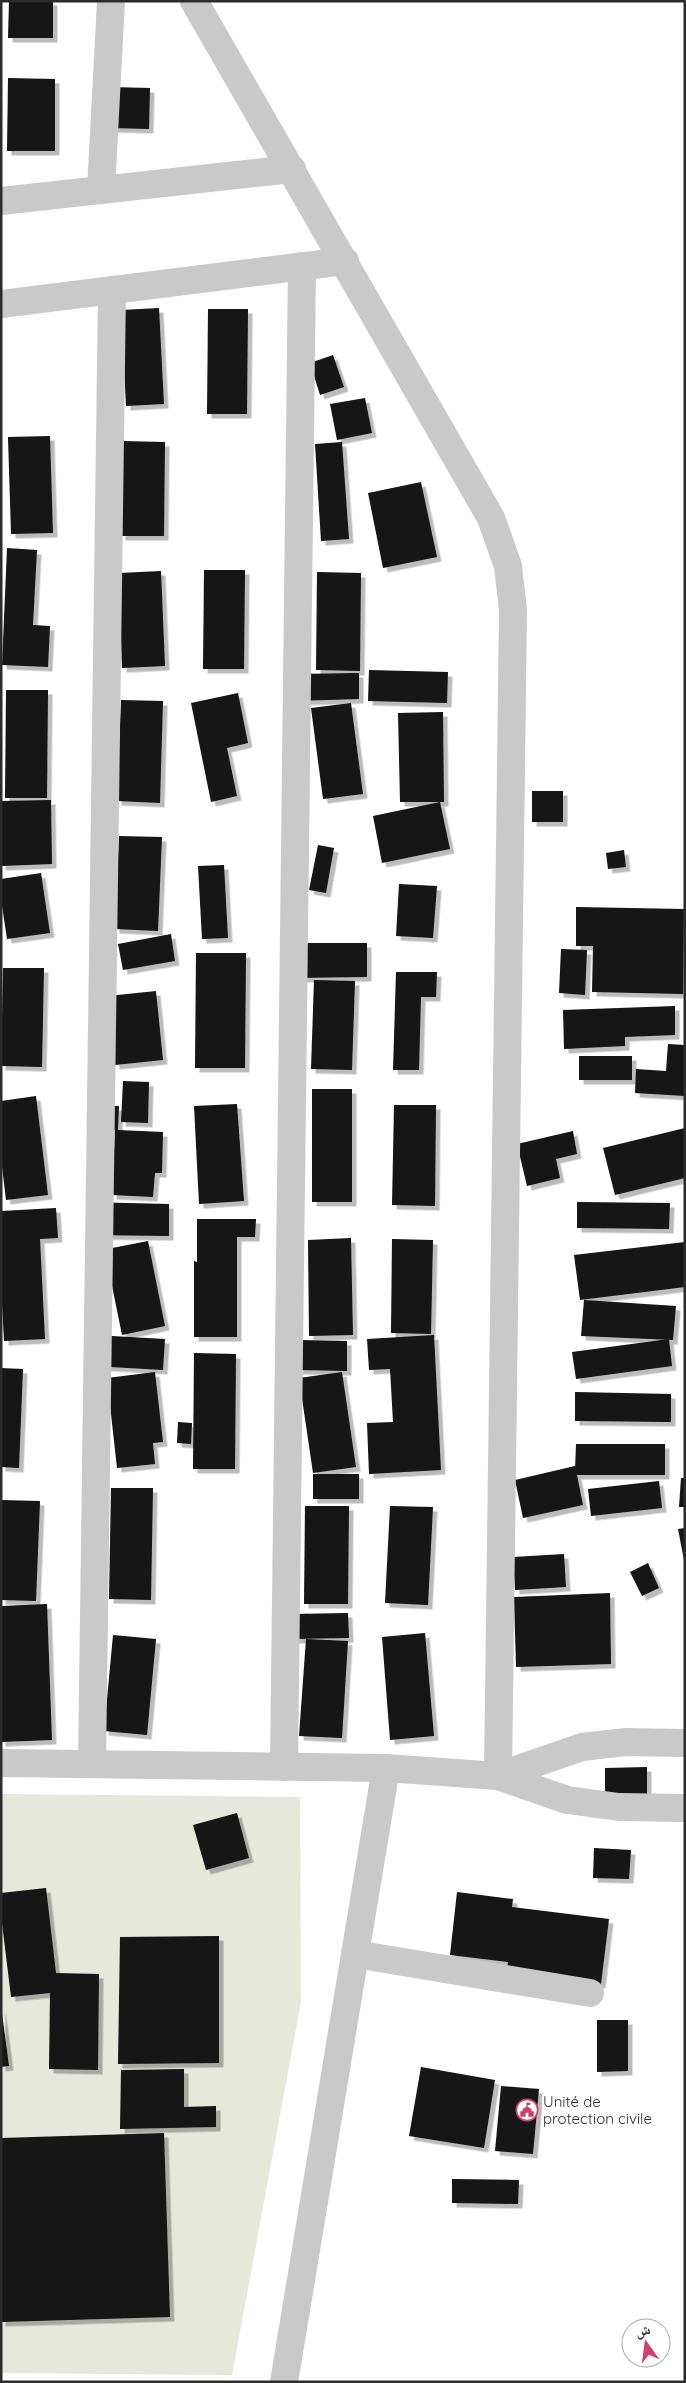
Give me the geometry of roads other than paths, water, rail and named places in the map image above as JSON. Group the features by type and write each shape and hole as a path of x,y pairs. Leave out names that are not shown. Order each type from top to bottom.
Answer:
{"street":[{"path":"101,190 111,1"},
{"path":"194,1 491,518 508,566 513,610 498,1776"},
{"path":"1,202 292,169"},
{"path":"1,304 345,261"},
{"path":"284,1767 302,266"},
{"path":"92,1764 112,290"},
{"path":"498,1776 582,1748 626,1742 685,1744"},
{"path":"1,1763 386,1768 498,1776 567,1800 619,1807 685,1808"},
{"path":"284,2382 386,1768"},
{"path":"355,1954 590,1993"}],"place":[{"name":"Unité de protection civile","path":"527,2110"}]}
